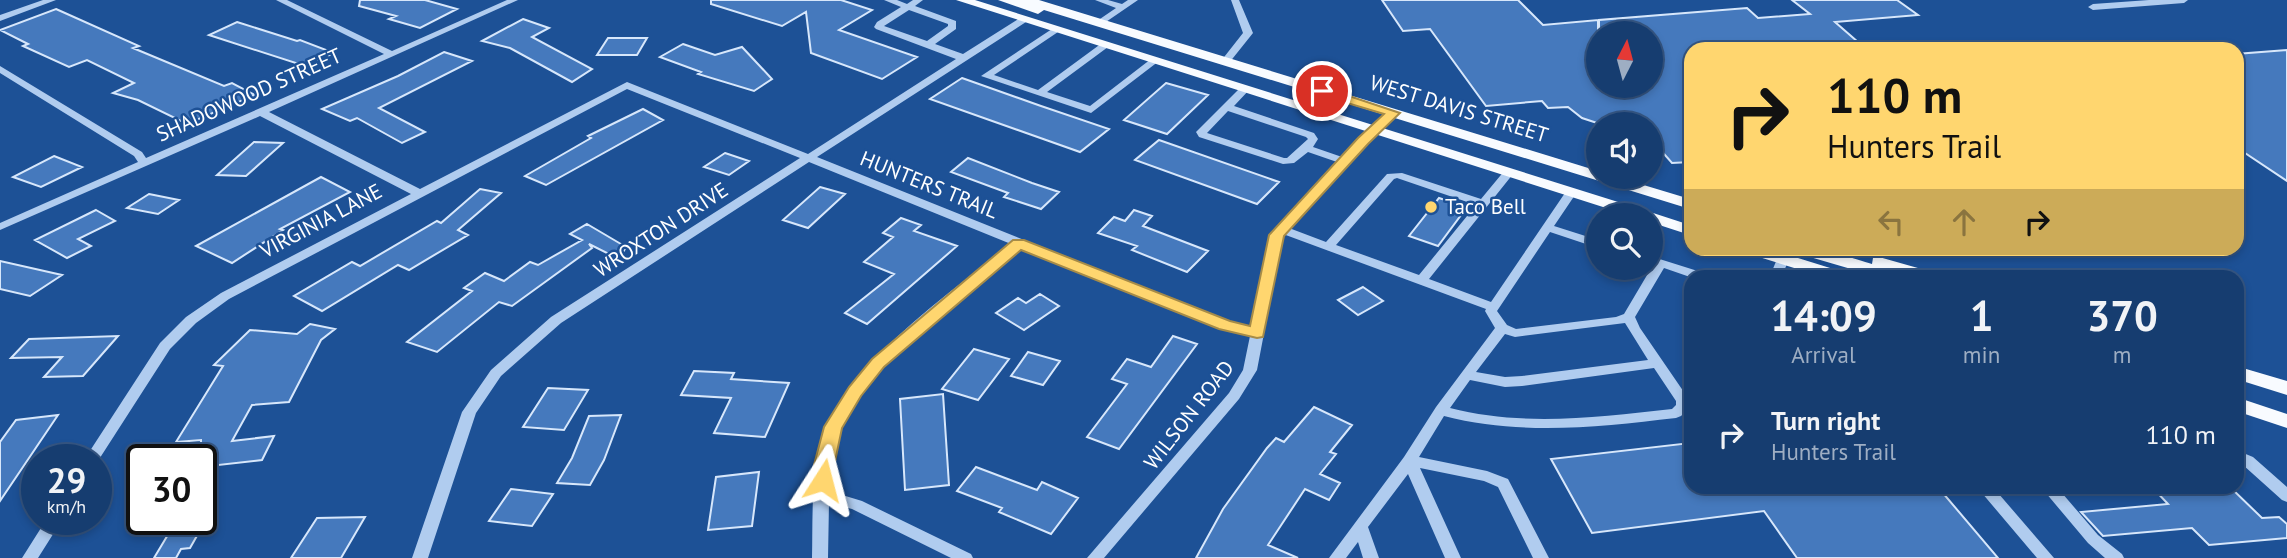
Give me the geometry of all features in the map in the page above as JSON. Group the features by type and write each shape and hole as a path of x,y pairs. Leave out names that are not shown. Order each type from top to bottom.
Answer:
{"main road":[{"path":"962,0 1606,203"},
{"path":"1004,0 1105,31 1136,34"},
{"name":"WEST DAVIS STREET","path":"1026,0 1586,172"},
{"name":"WEST DAVIS STREET","path":"1642,189 1684,202"},
{"path":"1663,221 1684,228"},
{"path":"1774,256 1818,270"},
{"path":"1783,259 1787,256"},
{"path":"1824,256 1872,270"},
{"path":"1861,256 1906,270"},
{"path":"2244,375 2287,388"},
{"path":"2244,407 2287,421"}],"street":[{"path":"0,18 52,0"},
{"path":"280,0 391,54"},
{"name":"SHADOWOOD STREET","path":"0,227 514,0"},
{"path":"888,0 953,23 953,27 928,44"},
{"path":"919,0 879,27 964,58"},
{"path":"1099,0 1122,7"},
{"path":"1100,23 1134,0"},
{"path":"1226,61 1248,33 1235,0"},
{"path":"2093,7 2183,0"},
{"name":"WROXTON DRIVE","path":"420,558 469,412 496,373 556,320 1023,20"},
{"path":"1055,30 986,76 1091,110 1154,61"},
{"path":"1040,93 1105,45"},
{"path":"0,69 138,154 144,163"},
{"name":"HUNTERS TRAIL","path":"627,85 1225,325 1257,333"},
{"name":"VIRGINIA LANE","path":"101,444 165,346 191,320 225,296 627,85"},
{"path":"1227,107 1310,135 1313,139 1306,148 1290,161 1283,162 1203,135 1201,132 1245,89"},
{"path":"261,112 419,193"},
{"name":"WILSON ROAD","path":"1096,558 1234,396 1251,370 1276,235 1344,161 1394,113"},
{"path":"1306,148 1344,161"},
{"path":"1421,281 1508,172"},
{"path":"1328,247 1391,176 1398,175 1483,204"},
{"path":"1571,192 1493,307 1491,311 1502,328 1515,333 1618,321 1629,317 1646,280"},
{"path":"1546,227 1586,240"},
{"path":"1281,229 1493,307"},
{"path":"820,558 823,465 833,427 855,391 878,363 1019,243"},
{"path":"1778,270 1783,259"},
{"path":"1441,410 1467,419 1518,426 1558,426 1676,413 1684,407 1683,401 1634,329 1629,317"},
{"path":"1337,558 1502,328"},
{"path":"1468,375 1505,382 1522,382 1657,363"},
{"path":"2244,459 2287,496"},
{"path":"1409,461 1453,558"},
{"path":"1409,461 1487,476 1503,483 1541,558"},
{"path":"1990,494 2046,558"},
{"path":"2055,494 2094,539 2116,558"},
{"path":"822,495 857,505 965,558"},
{"path":"1360,526 1371,558"},
{"path":"30,558 45,535"}],"lane":[{"path":"1663,264 1684,271"}],"building":[{"path":"360,0 425,0 457,9 420,28 389,19 396,16 359,6"},
{"path":"711,0 841,0 872,10 839,30 917,57 882,79 811,53 806,12 782,26 711,4"},
{"path":"1382,0 1518,0 1543,25 1586,21 1586,98 1663,98 1663,21 1599,20 1747,8 1758,18 1810,14 1792,0 1897,0 1918,15 1835,22 1858,42 1684,42 1684,162 1672,163 1663,153 1663,112 1586,112 1586,119 1568,107 1548,108 1542,101 1486,106 1430,29 1403,31"},
{"path":"56,9 139,46 133,48 224,86 232,83 255,95 187,124 138,100 113,93 134,83 87,60 69,67 23,46 28,44 0,30"},
{"path":"523,19 549,28 532,37 592,69 572,82 510,48 482,41"},
{"path":"237,22 334,53 305,66 209,35"},
{"path":"608,38 647,38 637,55 597,55"},
{"path":"683,44 715,55 742,47 772,79 754,91 698,74 701,72 660,57"},
{"path":"2287,50 2287,181 2244,152 2244,53"},
{"path":"444,52 472,61 379,108 425,132 402,143 357,118 350,121 322,109 398,76"},
{"path":"962,78 1109,129 1080,152 930,99"},
{"path":"1166,83 1208,95 1167,134 1124,120"},
{"path":"643,109 663,120 546,185 525,176 591,138 588,136"},
{"path":"1159,140 1279,182 1257,204 1135,160"},
{"path":"254,142 283,143 246,176 217,175"},
{"path":"725,153 749,161 729,175 704,167"},
{"path":"54,156 82,167 41,187 13,177"},
{"path":"968,158 1059,192 1041,209 1004,197 1008,193 951,172"},
{"path":"321,177 350,192 280,229 283,230 232,263 196,246"},
{"path":"820,187 845,194 808,228 783,220"},
{"path":"480,189 501,193 458,230 468,235 409,270 398,265 322,311 294,296 352,262 360,266 437,221 441,223"},
{"path":"149,194 179,200 158,214 127,208"},
{"path":"1439,198 1467,207 1438,246 1409,236"},
{"path":"96,210 115,221 78,239 91,246 67,258 35,240"},
{"path":"1134,210 1152,216 1143,226 1208,251 1187,272 1132,250 1137,246 1098,233 1114,217 1125,221"},
{"path":"901,218 921,225 914,231 957,246 867,324 845,313 894,274 864,262 893,237 883,233"},
{"path":"587,224 626,247 619,259 589,244 592,248 512,306 499,302 437,352 407,342 472,291 464,288 485,273 504,281 530,262 538,265 582,240 570,234"},
{"path":"0,261 62,275 30,296 0,289"},
{"path":"1363,287 1383,301 1358,315 1338,300"},
{"path":"1040,294 1059,306 1024,330 996,313 1018,298 1026,303"},
{"path":"310,324 335,329 321,340 289,402 252,405 232,441 274,436 262,460 217,465 217,444 201,444 201,440 176,442 223,366 214,365 250,330 297,334"},
{"path":"118,336 83,376 44,377 62,357 11,358 29,339"},
{"path":"1173,336 1197,344 1119,449 1087,437 1127,384 1112,379 1127,359 1151,367"},
{"path":"974,349 1009,359 978,400 942,389"},
{"path":"1028,352 1060,361 1043,385 1011,376"},
{"path":"694,371 734,373 731,379 789,383 765,437 714,433 731,398 681,395"},
{"path":"548,388 588,390 564,430 523,427"},
{"path":"943,394 949,485 905,490 900,399"},
{"path":"1314,407 1352,425 1330,452 1336,454 1320,474 1340,483 1329,500 1305,489 1268,545 1298,558 1196,558 1223,509 1267,448 1276,438 1284,442"},
{"path":"58,415 38,444 21,444 21,470 0,501 0,442 16,420"},
{"path":"621,415 604,460 590,485 557,483 572,458 589,416"},
{"path":"1684,444 1684,494 1944,494 1998,558 1797,558 1764,511 1592,533 1551,459"},
{"path":"976,467 1037,490 1042,482 1078,498 1051,534 999,512 1002,508 957,491"},
{"path":"759,472 752,526 708,530 716,477"},
{"path":"511,489 553,494 532,526 489,521"},
{"path":"2159,494 2237,494 2262,518 2279,517 2287,524 2287,538 2209,545 2192,528 2103,536 2081,512 2168,504"},
{"path":"365,517 341,558 291,558 317,518"},
{"path":"168,535 197,535 190,548 181,549 176,558 154,558"}],"place":[{"name":"Taco Bell","path":"1431,207"}],"route":[{"path":"823,480 823,465 833,427 855,391 878,363 1019,243 1225,325 1257,333 1276,235 1363,141 1394,113 1322,91"}]}
